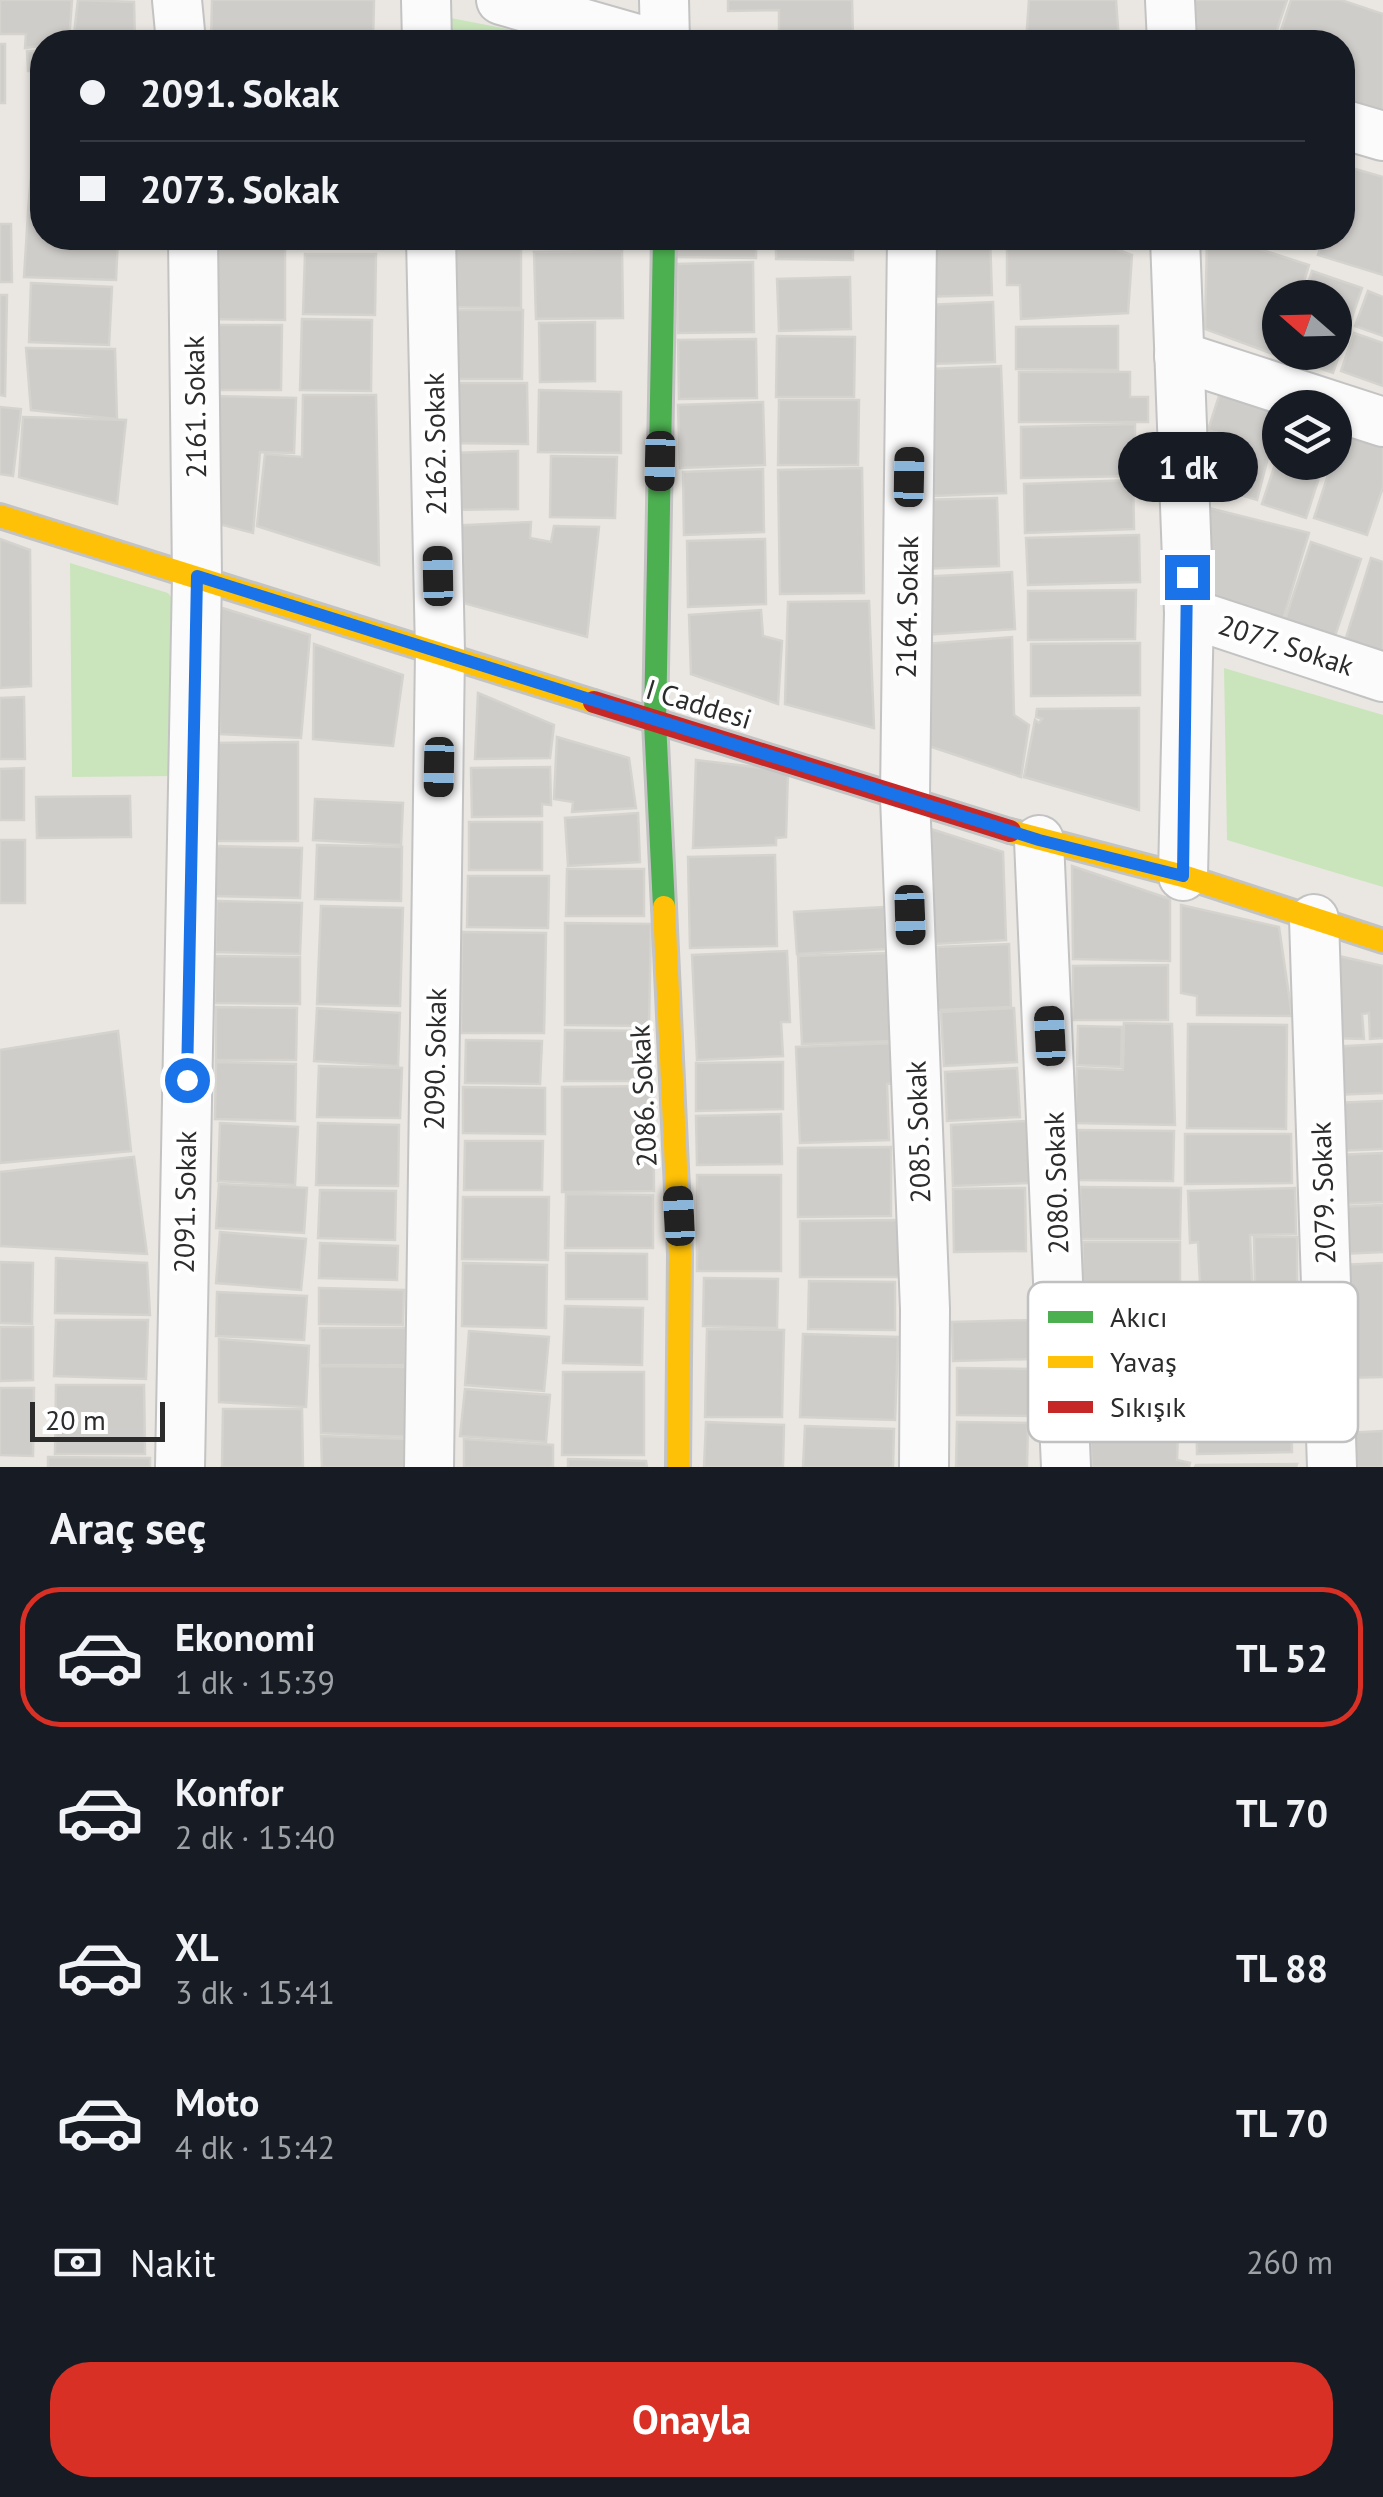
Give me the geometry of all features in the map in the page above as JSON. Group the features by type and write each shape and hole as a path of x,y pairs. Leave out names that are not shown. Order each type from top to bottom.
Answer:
{"street":[{"path":"177,0 180,30"},
{"path":"426,0 427,30"},
{"path":"501,0 606,30"},
{"path":"664,0 665,30"},
{"path":"1170,0 1171,30"},
{"path":"1355,128 1383,136"},
{"name":"2161. Sokak","path":"193,250 197,576"},
{"name":"2162. Sokak","path":"431,250 440,651"},
{"name":"2086. Sokak","path":"664,250 655,722 680,1254 678,1467"},
{"name":"2164. Sokak","path":"905,797 912,250"},
{"path":"1176,250 1189,614 1183,876"},
{"path":"1179,356 1383,422"},
{"name":"I Caddesi","path":"0,516 440,651 655,722 1039,840 1183,876 1383,941"},
{"name":"2091. Sokak","path":"180,1467 197,576"},
{"name":"2077. Sokak","path":"1189,614 1383,678"},
{"name":"2090. Sokak","path":"429,1467 440,651"},
{"name":"2085. Sokak","path":"905,797 925,1309 924,1467"},
{"name":"2080. Sokak","path":"1039,840 1058,1282"},
{"name":"2079. Sokak","path":"1314,920 1326,1282"},
{"name":"2080. Sokak","path":"1065,1442 1066,1467"},
{"name":"2079. Sokak","path":"1331,1442 1332,1467"}],"green space":[{"path":"451,18 512,30 452,30"},
{"path":"70,563 168,593 174,601 176,776 72,777"},
{"path":"1224,668 1383,715 1383,887 1227,840"}],"building":[{"path":"0,0 72,0 70,30 30,30 30,47 25,48 26,34 0,34"},
{"path":"78,0 134,2 135,30 74,30"},
{"path":"212,0 374,0 373,30 211,30"},
{"path":"728,0 852,0 853,30 779,30 779,10 728,11"},
{"path":"1029,0 1116,0 1118,30 1027,30"},
{"path":"1179,0 1287,0 1277,30 1178,30"},
{"path":"1291,0 1341,0 1383,14 1383,116 1355,106 1355,30 1281,30"},
{"path":"0,44 5,44 5,103 0,103"},
{"path":"1355,169 1383,177 1383,275 1318,255 1319,250 1355,250"},
{"path":"28,213 30,250 117,250 116,280 24,277"},
{"path":"0,224 11,224 12,282 0,282"},
{"path":"206,250 285,250 285,320 205,319"},
{"path":"447,250 521,250 521,308 446,307"},
{"path":"675,250 756,250 756,258 675,257"},
{"path":"776,250 853,250 853,260 776,259"},
{"path":"917,250 990,250 992,295 918,297"},
{"path":"1007,250 1119,250 1132,255 1128,313 1021,319 1020,285 1007,285"},
{"path":"1207,250 1262,250 1309,265 1304,280 1262,280 1262,350 1205,329"},
{"path":"622,251 623,318 536,319 534,252"},
{"path":"305,254 376,254 375,315 303,314"},
{"path":"753,262 754,332 678,333 677,264"},
{"path":"1312,271 1338,280 1309,280"},
{"path":"850,277 851,329 779,331 777,279"},
{"path":"31,283 112,287 109,345 29,342"},
{"path":"1352,285 1362,288 1352,317"},
{"path":"1368,291 1383,297 1383,336 1355,326"},
{"path":"0,295 7,295 5,396 0,395"},
{"path":"993,302 995,362 929,364 927,305"},
{"path":"447,310 523,310 522,379 447,379"},
{"path":"302,319 372,320 371,391 300,390"},
{"path":"595,322 595,381 540,382 539,323"},
{"path":"211,325 282,325 281,390 211,390"},
{"path":"1118,326 1118,370 1016,369 1016,327"},
{"path":"1354,333 1383,343 1383,386 1341,371 1352,370"},
{"path":"777,336 855,337 854,397 776,397"},
{"path":"756,339 757,398 679,399 678,340"},
{"path":"26,348 115,349 117,419 31,410"},
{"path":"1001,366 1006,493 933,496 929,369"},
{"path":"1019,372 1130,372 1130,397 1148,397 1148,422 1019,422"},
{"path":"445,383 527,383 528,444 445,443"},
{"path":"539,390 621,392 621,453 538,452"},
{"path":"1220,393 1262,406 1262,480 1257,500 1211,486 1219,461 1210,458 1218,433 1208,430"},
{"path":"303,395 376,395 379,565 257,526 265,454 302,457"},
{"path":"212,396 296,398 294,453 260,452 253,533 208,521"},
{"path":"779,400 859,400 858,465 778,465"},
{"path":"763,402 765,465 680,468 678,405"},
{"path":"0,407 21,409 13,476 0,474"},
{"path":"23,417 126,420 117,504 19,477"},
{"path":"1135,424 1135,476 1021,478 1021,427"},
{"path":"1352,435 1383,446 1383,487 1367,535 1314,518 1326,480 1352,480"},
{"path":"518,451 518,509 449,510 449,453"},
{"path":"551,456 617,457 615,518 550,517"},
{"path":"862,468 864,593 780,594 778,470"},
{"path":"763,469 764,532 684,535 683,472"},
{"path":"1133,480 1134,529 1025,533 1024,484"},
{"path":"1270,480 1318,480 1306,518 1262,504"},
{"path":"997,498 999,566 920,569 918,500"},
{"path":"1209,508 1309,533 1283,619 1204,595"},
{"path":"531,522 530,538 551,542 554,526 599,527 587,637 449,599 447,526"},
{"path":"1139,535 1140,582 1028,585 1026,538"},
{"path":"0,539 30,550 31,686 0,688"},
{"path":"765,539 766,604 688,607 687,541"},
{"path":"1311,542 1361,559 1335,636 1285,620"},
{"path":"1371,558 1383,562 1383,653 1345,641"},
{"path":"1012,572 1015,629 923,635 920,577"},
{"path":"1136,590 1135,639 1028,640 1028,591"},
{"path":"869,601 874,728 785,704 788,602"},
{"path":"219,607 310,635 301,738 220,734"},
{"path":"761,610 763,636 782,641 778,704 691,674 689,615"},
{"path":"1012,637 1014,715 1029,725 1021,777 929,746 927,644"},
{"path":"1140,643 1140,695 1031,696 1031,644"},
{"path":"314,644 403,675 393,746 313,739"},
{"path":"478,693 554,725 550,758 475,759"},
{"path":"24,697 25,759 0,759 0,698"},
{"path":"1139,708 1139,810 1024,777 1035,720 1039,723 1042,719 1036,717 1037,709"},
{"path":"557,737 629,758 636,808 572,812 573,802 554,799"},
{"path":"298,742 298,841 211,841 211,743"},
{"path":"696,760 788,771 786,837 776,838 776,845 693,848"},
{"path":"550,767 551,805 542,804 542,816 472,817 471,768"},
{"path":"24,768 24,820 0,820 0,769"},
{"path":"130,796 131,837 37,838 36,797"},
{"path":"315,799 403,803 401,845 313,840"},
{"path":"638,813 640,862 568,866 565,818"},
{"path":"469,822 542,822 542,870 469,870"},
{"path":"931,829 1003,852 1006,940 934,944"},
{"path":"0,840 25,840 25,903 0,903"},
{"path":"317,845 402,847 401,901 315,899"},
{"path":"215,846 302,848 300,898 214,896"},
{"path":"775,855 777,946 690,948 688,857"},
{"path":"1072,866 1170,899 1170,961 1073,959"},
{"path":"567,869 644,869 644,916 566,916"},
{"path":"468,876 549,876 548,928 467,927"},
{"path":"217,901 302,903 300,954 215,952"},
{"path":"1181,905 1279,927 1292,1016 1197,1015 1197,996 1181,993"},
{"path":"321,906 403,908 400,1006 317,1004"},
{"path":"884,907 886,949 797,954 794,912"},
{"path":"565,923 651,924 649,1026 565,1025"},
{"path":"462,932 546,933 544,1033 461,1033"},
{"path":"1009,944 1011,1007 938,1010 937,947"},
{"path":"787,951 790,1022 781,1022 783,1056 697,1060 692,955"},
{"path":"890,953 893,1041 802,1044 798,956"},
{"path":"1330,954 1383,966 1383,1038 1370,1039 1369,1013 1362,1014 1364,1039 1330,1038"},
{"path":"215,956 300,957 300,1004 215,1003"},
{"path":"1168,965 1168,1020 1073,1020 1073,966"},
{"path":"216,1007 297,1008 296,1060 216,1060"},
{"path":"317,1008 400,1013 398,1066 314,1061"},
{"path":"1014,1008 1017,1062 944,1066 941,1012"},
{"path":"1124,1023 1172,1024 1175,1125 1075,1123 1077,1068 1123,1070"},
{"path":"1188,1024 1287,1025 1286,1129 1187,1128"},
{"path":"1078,1026 1122,1027 1121,1067 1077,1065"},
{"path":"565,1030 647,1031 647,1081 564,1081"},
{"path":"118,1031 131,1151 0,1163 0,1050"},
{"path":"466,1040 542,1041 540,1084 465,1083"},
{"path":"896,1043 897,1083 887,1084 889,1140 800,1143 796,1047"},
{"path":"1383,1044 1383,1093 1333,1095 1331,1047"},
{"path":"216,1062 296,1064 295,1121 215,1119"},
{"path":"783,1062 783,1109 696,1111 696,1063"},
{"path":"319,1066 402,1068 400,1118 317,1117"},
{"path":"1017,1068 1020,1117 947,1121 945,1072"},
{"path":"653,1086 654,1191 562,1192 562,1087"},
{"path":"463,1087 545,1088 545,1134 463,1133"},
{"path":"1383,1101 1383,1149 1335,1151 1333,1103"},
{"path":"781,1114 782,1164 697,1165 696,1116"},
{"path":"1027,1121 1029,1183 953,1186 951,1125"},
{"path":"220,1123 298,1127 295,1185 218,1181"},
{"path":"318,1123 399,1125 398,1186 316,1185"},
{"path":"1078,1130 1174,1131 1173,1181 1078,1180"},
{"path":"1185,1134 1291,1134 1292,1183 1185,1184"},
{"path":"465,1141 543,1141 542,1190 464,1190"},
{"path":"891,1147 891,1216 798,1217 798,1148"},
{"path":"1383,1153 1383,1202 1338,1204 1336,1155"},
{"path":"134,1157 147,1254 0,1246 0,1172"},
{"path":"697,1175 781,1175 781,1271 697,1271"},
{"path":"219,1184 307,1188 304,1233 216,1228"},
{"path":"1080,1187 1181,1188 1180,1239 1081,1239"},
{"path":"1025,1188 1026,1251 954,1252 953,1189"},
{"path":"1295,1188 1296,1234 1250,1235 1252,1282 1200,1282 1198,1242 1190,1243 1188,1191"},
{"path":"320,1190 396,1191 395,1240 318,1238"},
{"path":"566,1194 653,1195 653,1248 565,1248"},
{"path":"463,1197 549,1197 548,1260 462,1259"},
{"path":"1383,1205 1383,1252 1341,1254 1340,1207"},
{"path":"899,1220 899,1277 800,1277 800,1221"},
{"path":"220,1232 306,1239 301,1290 216,1283"},
{"path":"1254,1237 1297,1237 1297,1282 1255,1282"},
{"path":"1083,1242 1180,1242 1180,1282 1082,1282"},
{"path":"320,1243 398,1246 397,1280 319,1278"},
{"path":"566,1253 647,1254 647,1299 566,1299"},
{"path":"56,1258 147,1263 150,1315 55,1313"},
{"path":"0,1262 33,1263 32,1324 0,1323"},
{"path":"463,1263 547,1265 546,1328 462,1326"},
{"path":"1383,1263 1383,1377 1358,1378 1358,1282 1342,1282 1341,1265"},
{"path":"704,1278 778,1279 777,1328 703,1326"},
{"path":"809,1281 895,1282 895,1330 808,1329"},
{"path":"319,1288 404,1290 403,1325 319,1324"},
{"path":"217,1292 307,1296 304,1340 216,1336"},
{"path":"565,1306 643,1308 642,1365 563,1363"},
{"path":"56,1320 148,1320 146,1379 54,1376"},
{"path":"1028,1320 1028,1359 953,1361 952,1322"},
{"path":"0,1327 33,1327 33,1380 0,1381"},
{"path":"320,1328 406,1328 405,1365 320,1365"},
{"path":"707,1329 784,1330 782,1417 705,1417"},
{"path":"469,1331 549,1337 544,1391 465,1385"},
{"path":"803,1334 898,1337 895,1420 800,1417"},
{"path":"219,1339 309,1346 306,1407 219,1402"},
{"path":"320,1366 414,1367 410,1437 321,1433"},
{"path":"957,1368 1028,1369 1028,1416 957,1415"},
{"path":"563,1372 644,1372 644,1455 562,1455"},
{"path":"56,1385 144,1385 145,1454 55,1454"},
{"path":"0,1388 34,1388 33,1456 0,1455"},
{"path":"465,1389 550,1395 546,1442 460,1436"},
{"path":"223,1409 302,1409 303,1467 222,1467"},
{"path":"706,1422 784,1425 783,1467 704,1467"},
{"path":"957,1422 1028,1423 1027,1467 956,1467"},
{"path":"805,1426 894,1429 893,1467 803,1467"},
{"path":"1383,1431 1383,1467 1347,1467 1346,1442 1358,1442 1358,1432"},
{"path":"321,1436 407,1439 406,1467 322,1467"},
{"path":"464,1439 553,1445 553,1467 464,1467"},
{"path":"1090,1442 1178,1442 1177,1460 1190,1463 1189,1467 1092,1467"},
{"path":"1197,1442 1292,1442 1292,1452 1197,1454"},
{"path":"48,1457 150,1458 150,1467 48,1467"},
{"path":"568,1459 646,1461 647,1467 568,1467"},
{"path":"1297,1464 1296,1467 1195,1467 1196,1465"}],"traffic: fast":[{"path":"664,250 655,722 664,907"}],"traffic: slow":[{"path":"0,516 594,702"},
{"path":"1010,831 1183,876 1383,941"},
{"path":"664,907 680,1254 678,1467"}],"traffic: jam":[{"path":"594,702 1010,831"}],"route":[{"path":"187,1080 197,576 1039,840 1183,876 1187,577"}]}
